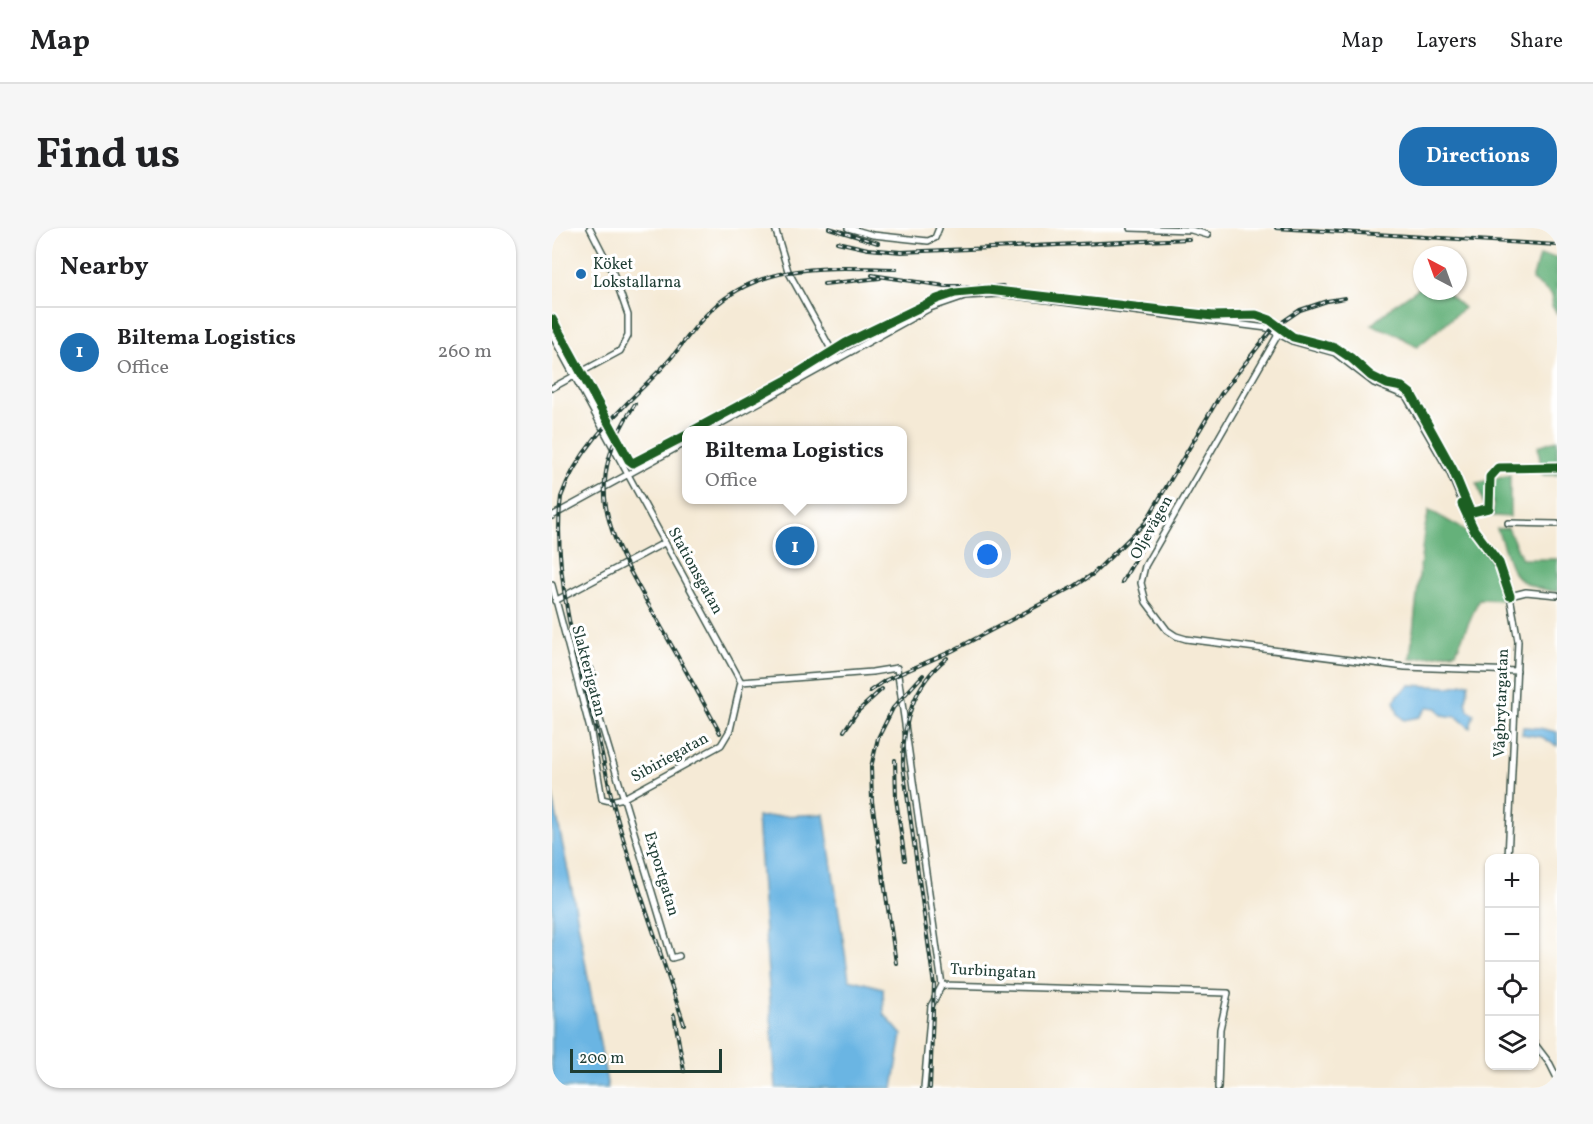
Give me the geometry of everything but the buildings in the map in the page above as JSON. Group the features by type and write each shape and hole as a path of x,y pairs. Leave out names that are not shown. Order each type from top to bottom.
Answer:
{"street":[{"path":"552,388 620,351 628,336 628,315 614,275 590,228"},
{"path":"775,228 788,271 837,360"},
{"path":"848,228 873,235 928,241 935,238 939,228"},
{"path":"1130,228 1191,230 1208,235"},
{"name":"Vågbrytargatan","path":"716,426 930,308 947,301 982,294 1000,294 1260,326 1272,329 1292,341 1335,353 1374,384 1406,396 1449,471 1474,530 1499,563 1510,596 1518,641 1508,854"},
{"name":"Oljevägen","path":"1279,333 1149,559 1141,579 1143,596 1167,630 1176,636 1405,667 1517,671"},
{"name":"Stationsgatan","path":"552,335 741,682"},
{"path":"552,516 682,445"},
{"path":"1508,523 1557,524"},
{"path":"555,601 664,543"},
{"name":"Slakterigatan","path":"552,585 591,733 602,799"},
{"path":"1510,596 1532,592 1557,595"},
{"name":"Turbingatan","path":"741,682 897,668 942,985 1228,993 1220,1029 1218,1088"},
{"name":"Exportgatan","path":"591,670 595,703 674,960"},
{"name":"Sibiriegatan","path":"602,799 610,801 624,798 721,745 730,730 741,682"},
{"path":"924,1088 931,1006 942,985"},
{"path":"1539,1050 1557,1078"}],"green space":[{"path":"1539,256 1557,257 1557,314 1552,306 1552,295 1532,280"},
{"path":"1413,292 1413,300 1455,300 1464,308 1417,347 1396,334 1372,325 1394,305"},
{"path":"1557,440 1557,475 1542,475 1538,446"},
{"path":"1510,475 1510,517 1493,516 1493,502 1484,505 1477,483"},
{"path":"1429,510 1463,529 1487,555 1496,570 1507,600 1479,599 1456,652 1410,659 1424,532"},
{"path":"1508,528 1522,559 1557,559 1557,592 1529,585 1515,574 1497,529"}],"water":[{"path":"1469,683 1466,701 1468,710 1474,714 1470,728 1457,717 1442,715 1437,708 1428,707 1419,717 1404,720 1398,714 1394,701 1410,685 1449,687"},
{"path":"1523,727 1557,732 1557,746 1542,737 1522,734"},
{"path":"552,793 574,900 608,1088 552,1088"},
{"path":"824,814 849,979 883,988 884,1014 902,1035 893,1088 776,1088 757,817"}],"railway":[{"path":"829,228 878,243"},
{"path":"1276,228 1557,245"},
{"path":"837,242 868,249 901,252 1189,239"},
{"path":"660,951 617,818 574,643 560,552 561,497 579,460 604,428 668,362 704,317 731,294 775,275 799,271 847,268 896,269"},
{"path":"872,275 945,286 1003,286"},
{"path":"824,284 880,278"},
{"path":"870,691 886,680 952,651 1075,586 1093,574 1145,523 1221,394 1272,329 1300,310 1345,298"},
{"path":"635,404 618,434 608,462 605,488 607,513 625,562 720,733"},
{"path":"1122,582 1167,505"},
{"path":"930,1088 934,985 903,766 903,751 908,721 918,693 935,668 947,658"},
{"path":"896,963 872,801 871,767 878,738 893,708 923,675"},
{"path":"844,731 857,712 882,689"},
{"path":"895,760 896,799 905,860"},
{"path":"657,943 684,1024"},
{"path":"674,1015 684,1071"}],"cycle path":[{"path":"701,426 785,381 846,343 937,299 955,293 988,290 1213,316 1256,315 1270,320 1293,337 1336,348 1371,376 1387,384 1402,387 1411,394 1453,470 1469,509 1473,512 1489,508 1490,477 1498,468 1557,467"},
{"path":"552,319 629,460 633,463 682,438"},
{"path":"1462,504 1474,530 1499,563 1510,596"}],"place":[{"name":"Köket Lokstallarna","path":"581,274"},
{"name":"Biltema Logistics","path":"795,546"}]}
